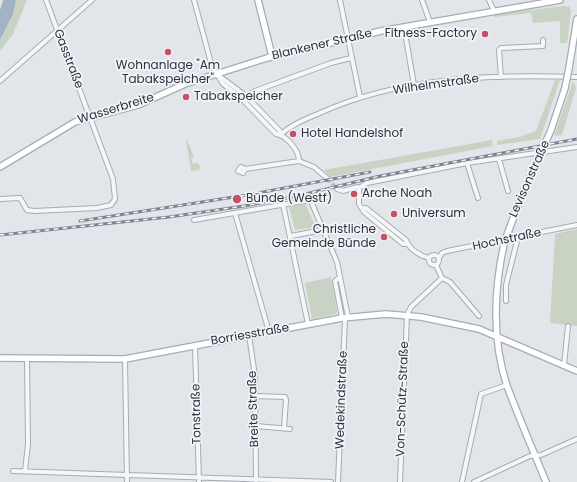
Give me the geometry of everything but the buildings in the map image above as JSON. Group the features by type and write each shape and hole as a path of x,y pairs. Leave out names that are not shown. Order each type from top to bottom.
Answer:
{"main road":[{"path":"258,0 272,56"},
{"name":"Blankener Straße","path":"216,73 272,56 347,38 494,10 558,0"},
{"name":"Levisonstraße","path":"546,482 507,385 497,336 496,300 499,268 504,244 522,194 551,130 565,88 570,68 577,19"},
{"name":"Wasserbreite","path":"0,167 75,122 138,105 185,84 216,73"},
{"name":"Borriesstraße","path":"0,358 125,359 345,318 373,315 407,315 452,322 497,336 577,371"}],"street":[{"name":"Gasstraße","path":"0,199 20,198 30,211 97,208 111,205 115,199 114,184 46,0"},
{"path":"0,82 92,0"},
{"path":"194,0 211,63 216,73 224,84 239,96 276,134 280,135 298,152 299,161"},
{"path":"340,0 360,97"},
{"path":"422,0 430,22"},
{"path":"489,0 494,10"},
{"path":"404,27 414,85"},
{"path":"501,77 499,50 543,46 543,40"},
{"path":"246,96 262,88 351,58"},
{"path":"216,73 246,96 280,131 280,135"},
{"name":"Wilhelmstraße","path":"280,135 296,124 360,97 414,85 501,77 577,77"},
{"path":"337,189 344,191 357,187 359,188 367,183 467,164 577,146"},
{"path":"499,159 508,191"},
{"path":"245,169 299,161 314,167 328,179"},
{"path":"467,164 478,198"},
{"path":"359,188 360,204 362,208 366,208 378,217 406,240 417,253 429,258 430,263 436,265 442,278 450,282 479,316"},
{"path":"194,220 327,196"},
{"path":"291,236 322,230 310,199"},
{"path":"283,204 291,236 308,324"},
{"path":"235,213 269,332"},
{"name":"Hochstraße","path":"439,258 447,251 577,225"},
{"name":"Wedekindstraße","path":"322,230 337,262 340,277 335,281 345,318 338,482"},
{"path":"506,301 506,285 518,237"},
{"path":"429,258 434,255 439,258 436,265"},
{"path":"407,315 410,307 442,278"},
{"name":"Von-Schütz-Straße","path":"400,482 407,315"},
{"path":"564,365 568,326"},
{"name":"Breite Straße","path":"249,335 255,376 256,481"},
{"name":"Tonstraße","path":"195,345 199,480"},
{"path":"25,471 28,444 27,358"},
{"path":"125,359 127,482"},
{"path":"462,482 481,394 507,385"},
{"path":"255,396 285,397 284,428"},
{"path":"256,426 290,428"},
{"path":"474,482 535,455 577,439"},
{"path":"13,471 199,480 331,482"}],"green space":[{"path":"16,0 27,0 13,34 0,51 0,40 13,14"},
{"path":"565,6 570,7 571,12 567,43 560,43 560,21 533,23 531,13 494,17 494,14"},
{"path":"555,80 560,80 540,139 497,145 497,141 519,137 536,131"},
{"path":"573,81 576,88 562,135 554,136"},
{"path":"186,140 194,157 191,158 193,164 197,163 200,166 199,170 191,171"},
{"path":"492,140 493,146 330,177 324,170"},
{"path":"305,204 316,227 295,230 289,207"},
{"path":"577,229 577,326 550,323 555,234"},
{"path":"331,277 337,311 336,314 312,319 305,283"}],"water":[{"path":"3,0 16,0 13,14 0,40 0,10"}],"tunnel":[{"path":"328,179 337,189"}],"railway":[{"path":"0,235 169,217 244,206 293,197 380,176 577,139"},
{"path":"80,221 247,195 370,172"}],"place":[{"name":"Fitness-Factory","path":"485,34"},
{"name":"Wohnanlage \"Am Tabakspeicher\"","path":"168,52"},
{"name":"Tabakspeicher","path":"186,97"},
{"name":"Hotel Handelshof","path":"293,134"},
{"name":"Arche Noah","path":"354,194"},
{"name":"Bünde (Westf)","path":"237,199"},
{"name":"Universum","path":"394,214"},
{"name":"Christliche Gemeinde Bünde","path":"384,237"}]}
